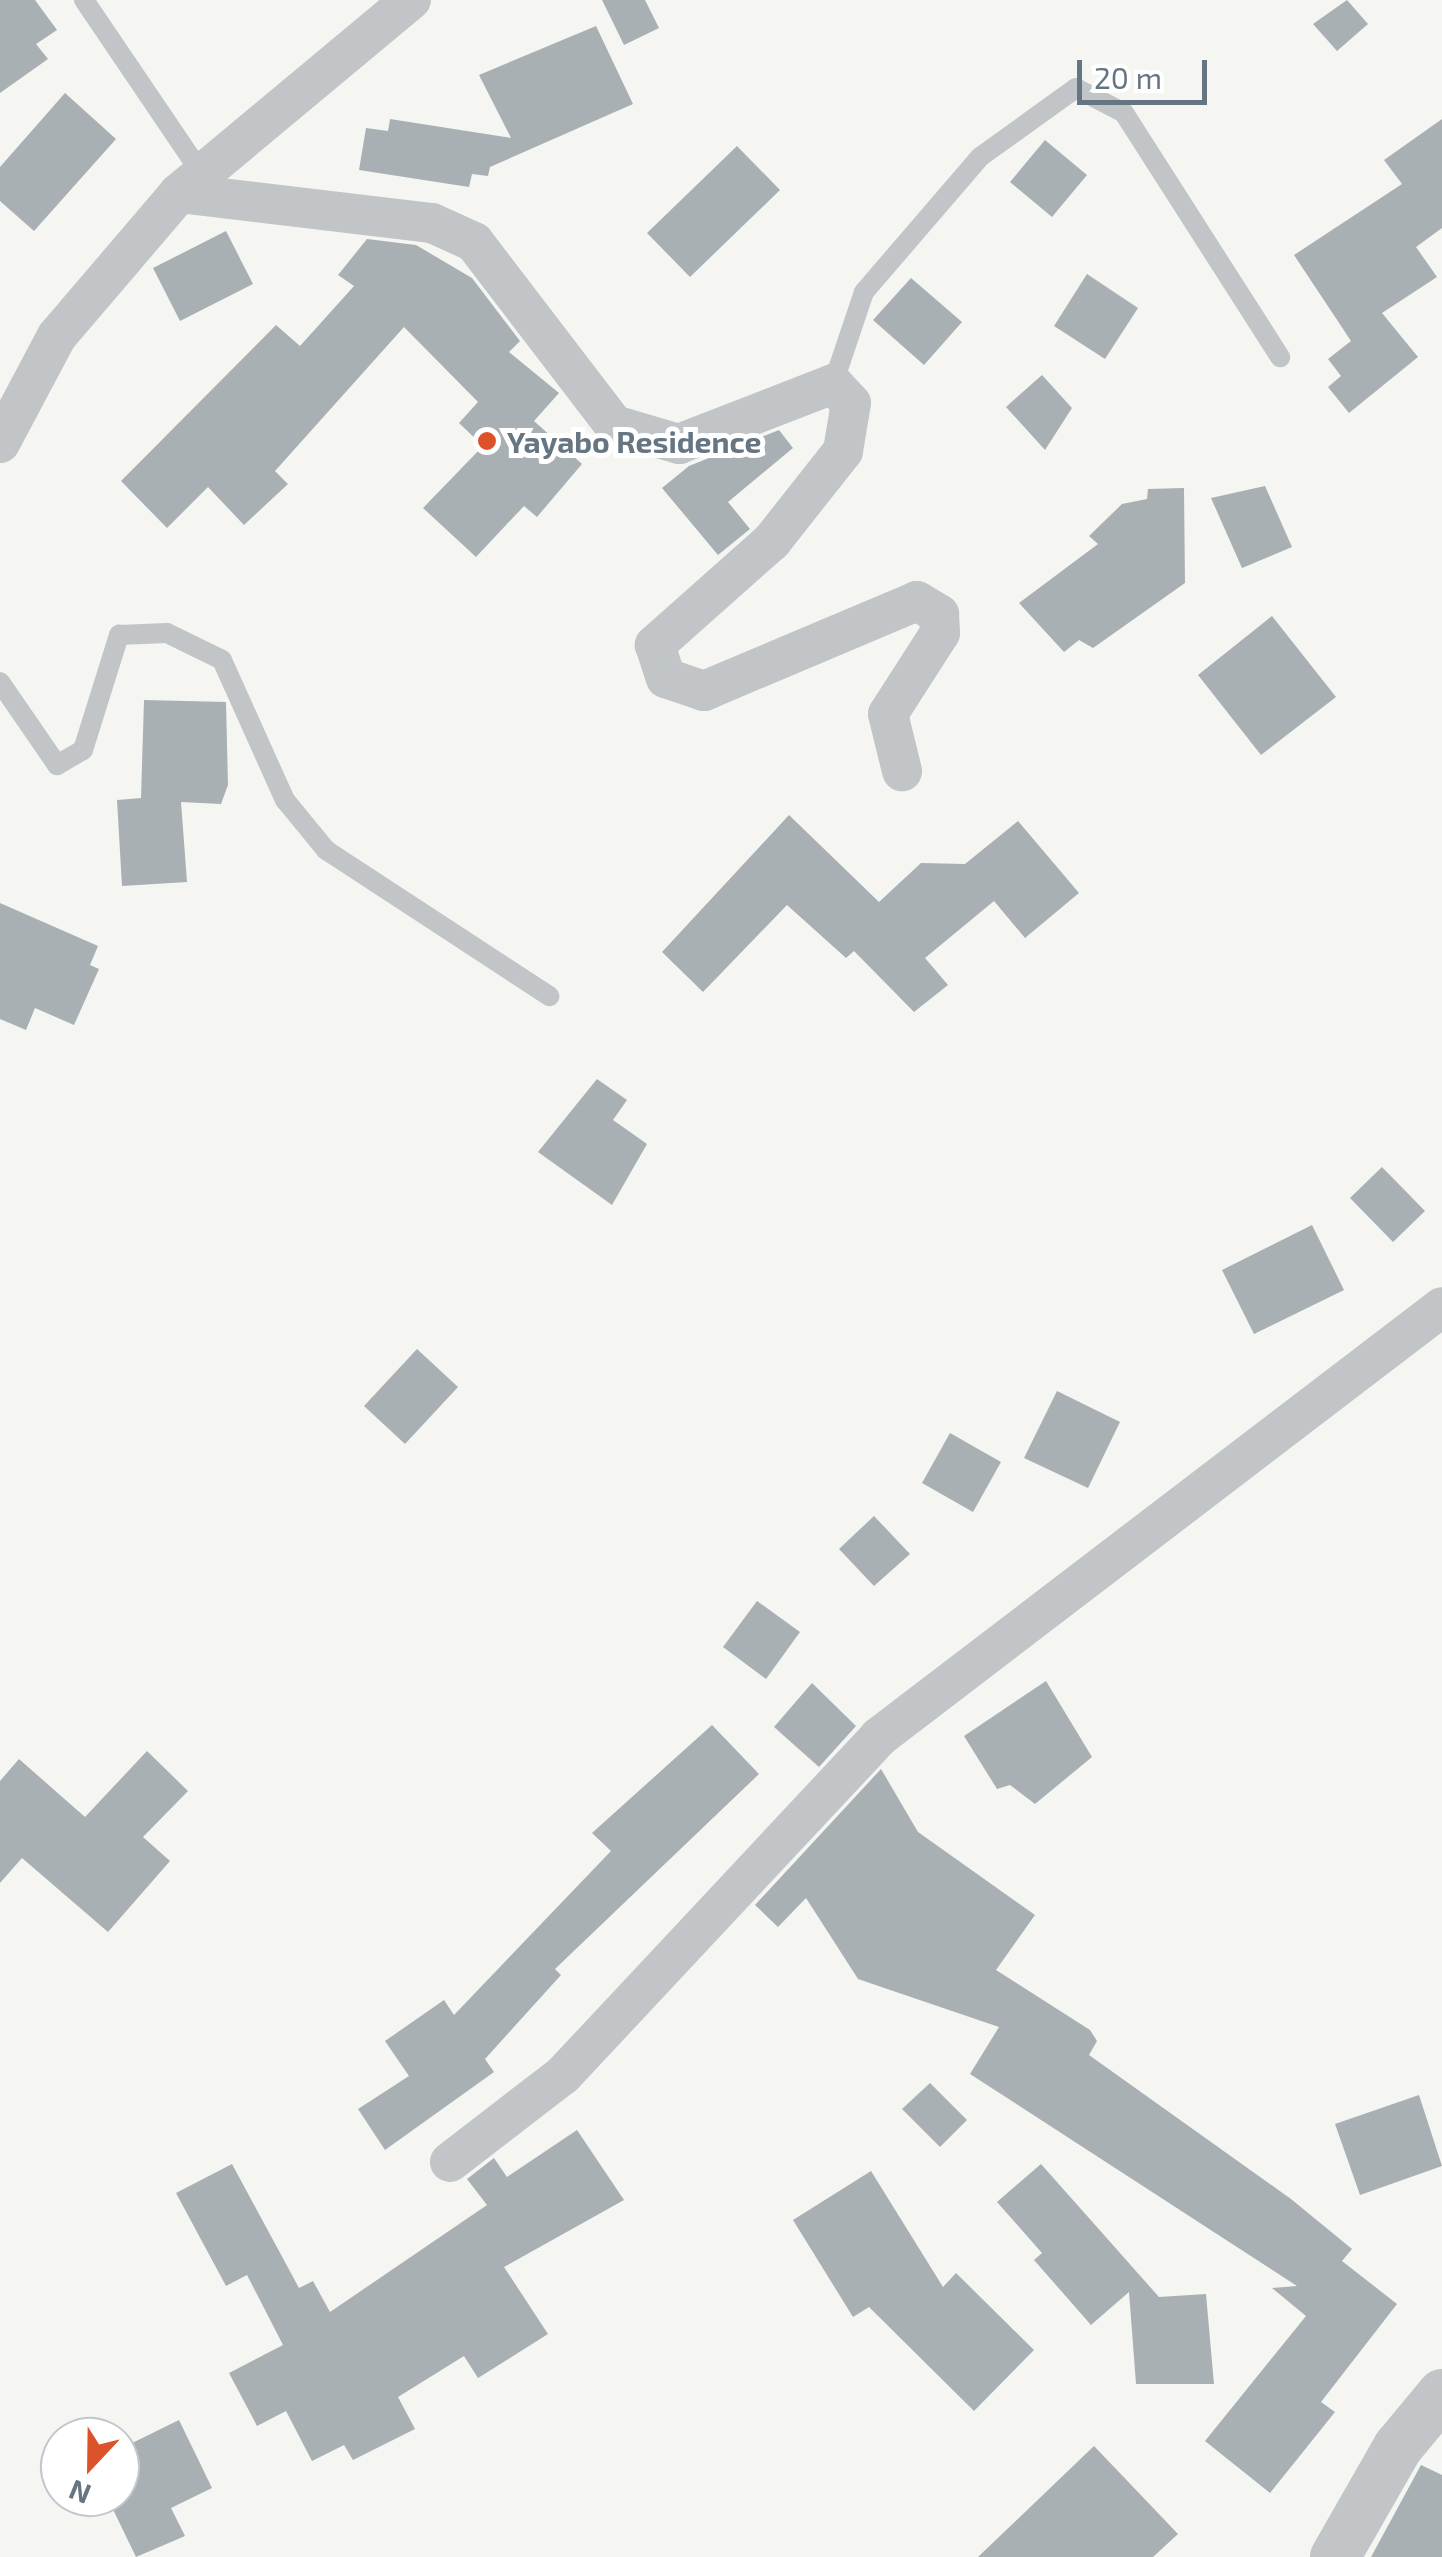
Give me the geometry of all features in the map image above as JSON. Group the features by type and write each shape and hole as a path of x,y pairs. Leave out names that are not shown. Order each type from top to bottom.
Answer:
{"street":[{"path":"0,443 56,336 190,184 411,0"},
{"path":"190,184 432,223 474,242 614,425 630,430 679,444 833,384 851,403 843,451 772,541 655,645 666,678 704,692 917,601 939,614 940,634 888,714 902,770"},
{"path":"450,2162 563,2075 879,1737 1442,1307"},
{"path":"1335,2557 1398,2447 1442,2394"}],"lane":[{"path":"84,0 190,184"},
{"path":"833,384 864,292 980,157 1076,88 1124,113 1280,357"},
{"path":"0,682 57,764 83,750 119,635 167,633 222,660 285,800 326,850 549,996"}],"building":[{"path":"0,0 35,0 57,30 36,44 48,59 0,93"},
{"path":"602,0 645,0 659,28 624,45"},
{"path":"1347,0 1368,24 1337,51 1313,24"},
{"path":"596,26 633,104 490,167 488,176 472,174 469,187 359,170 366,128 388,131 390,119 511,138 479,75"},
{"path":"65,93 116,139 34,231 0,201 0,167"},
{"path":"1442,119 1442,228 1416,247 1437,277 1382,313 1418,357 1349,413 1328,387 1341,376 1328,359 1351,341 1294,255 1402,184 1384,160"},
{"path":"1045,140 1087,175 1052,217 1010,182"},
{"path":"737,146 780,190 690,277 647,233"},
{"path":"226,231 253,284 180,321 153,268"},
{"path":"367,239 416,245 472,278 520,341 509,352 559,393 534,421 582,464 537,517 524,506 476,557 423,508 483,446 459,423 478,402 404,327 275,471 288,484 244,525 208,487 167,528 121,481 276,325 300,346 354,286 338,275"},
{"path":"1087,274 1138,308 1105,359 1054,326"},
{"path":"911,278 962,322 924,365 873,320"},
{"path":"1042,375 1072,408 1045,450 1006,407"},
{"path":"779,430 793,448 728,502 750,529 718,555 662,488 689,466"},
{"path":"1265,486 1292,547 1242,568 1211,498"},
{"path":"1184,488 1185,583 1093,648 1079,640 1064,652 1019,603 1098,544 1089,536 1122,504 1147,499 1148,489"},
{"path":"1272,616 1336,697 1261,755 1198,675"},
{"path":"144,700 226,702 228,785 221,804 181,802 187,882 122,886 117,800 141,798"},
{"path":"789,815 879,902 921,863 965,864 1018,821 1079,893 1025,938 994,901 925,958 948,985 914,1012 854,951 846,958 787,905 703,992 662,952"},
{"path":"0,903 98,946 90,965 99,969 74,1025 35,1008 26,1030 0,1019"},
{"path":"597,1079 627,1100 613,1120 647,1144 612,1205 538,1152"},
{"path":"1382,1167 1425,1211 1393,1242 1350,1198"},
{"path":"1312,1225 1344,1290 1254,1334 1222,1270"},
{"path":"417,1349 458,1387 405,1444 364,1406"},
{"path":"1057,1391 1120,1422 1088,1488 1024,1458"},
{"path":"950,1433 1001,1462 973,1512 922,1483"},
{"path":"874,1516 910,1554 874,1586 839,1549"},
{"path":"757,1601 800,1632 766,1679 723,1647"},
{"path":"1046,1681 1092,1757 1035,1804 1010,1785 997,1789 964,1736"},
{"path":"812,1683 856,1726 819,1767 774,1727"},
{"path":"712,1725 759,1774 555,1969 561,1975 485,2059 494,2072 385,2150 358,2109 409,2076 385,2041 444,2000 454,2015 611,1851 592,1833"},
{"path":"147,1751 188,1791 143,1837 170,1861 108,1932 22,1858 0,1883 0,1781 19,1759 85,1817"},
{"path":"881,1769 918,1832 1035,1915 996,1970 1090,2030 1097,2041 1089,2055 1291,2199 1352,2249 1342,2261 1397,2304 1321,2402 1335,2412 1270,2493 1205,2441 1306,2316 1272,2288 1297,2286 970,2074 999,2027 858,1979 806,1898 778,1927 755,1905"},
{"path":"930,2083 967,2120 940,2147 902,2109"},
{"path":"1419,2095 1442,2166 1360,2195 1335,2124"},
{"path":"577,2130 624,2200 504,2267 548,2334 478,2378 464,2356 398,2397 415,2429 353,2460 344,2445 312,2461 286,2411 257,2426 229,2373 283,2345 247,2275 226,2286 176,2193 232,2164 299,2288 313,2281 330,2312 487,2205 467,2179 494,2158 507,2177"},
{"path":"1041,2164 1159,2297 1206,2294 1214,2384 1136,2384 1129,2292 1091,2325 1034,2260 1042,2253 997,2202"},
{"path":"871,2171 943,2287 956,2273 1034,2350 974,2411 869,2307 853,2317 793,2220"},
{"path":"179,2420 212,2488 171,2508 185,2536 136,2557 117,2517 140,2517 140,2439"},
{"path":"1094,2446 1178,2534 1153,2557 978,2557"},
{"path":"1421,2465 1442,2475 1442,2557 1371,2557"}],"place":[{"name":"Yayabo Residence","path":"487,441"}]}
